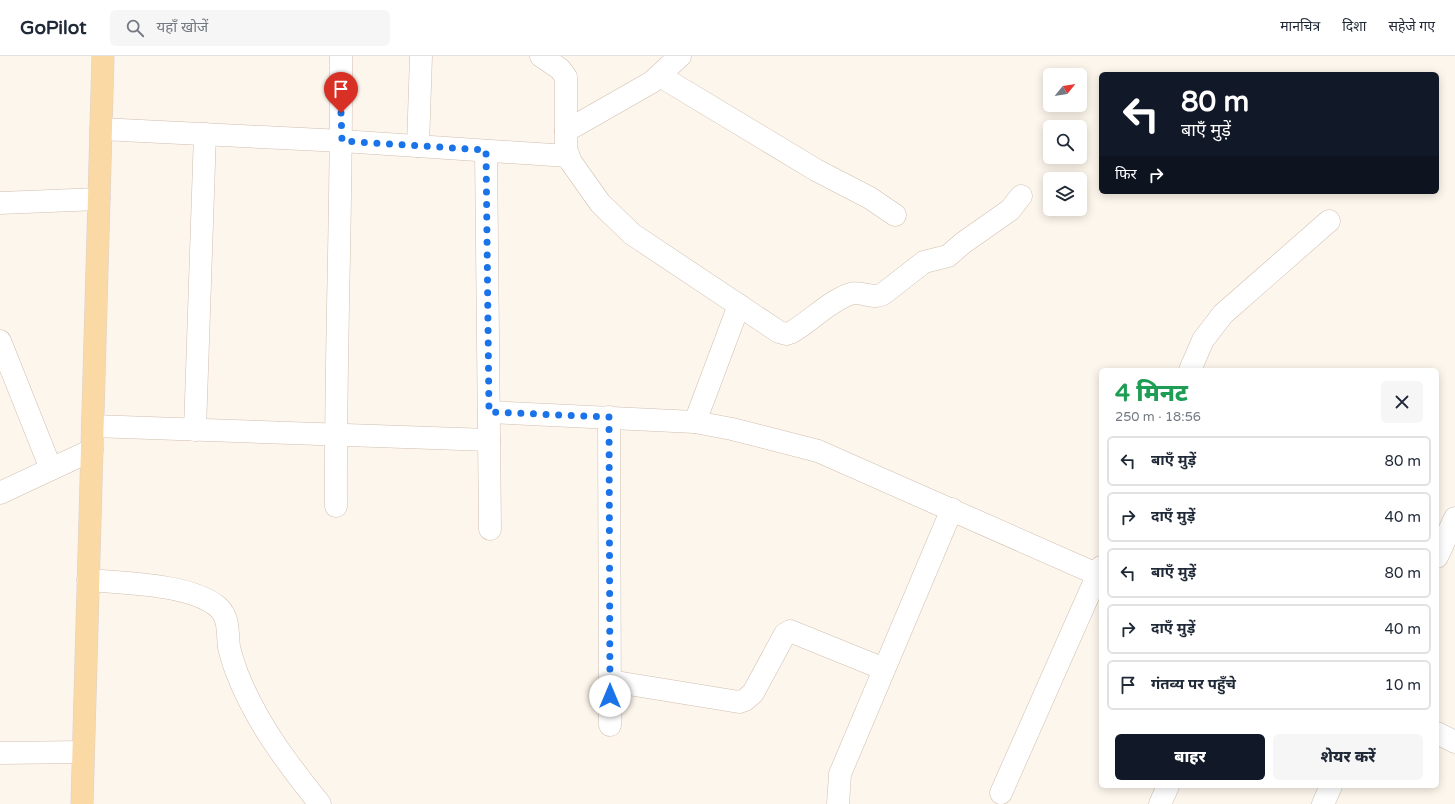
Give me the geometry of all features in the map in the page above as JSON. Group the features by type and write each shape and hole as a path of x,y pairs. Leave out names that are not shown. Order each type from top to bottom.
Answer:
{"main road":[{"path":"82,804 103,56"}],"street":[{"path":"336,506 335,434 342,141 341,56"},
{"path":"418,146 421,56"},
{"path":"541,56 560,69 566,77 566,149 568,156 600,203 632,234 780,332 786,334 792,332 840,299 856,293 879,296 924,262 948,256 1010,210 1021,196"},
{"path":"566,131 652,82 680,56"},
{"path":"660,76 816,170 870,198 895,214"},
{"path":"101,129 342,141 568,156"},
{"path":"195,430 205,134"},
{"path":"486,150 490,529"},
{"path":"0,203 99,199"},
{"path":"1191,368 1203,340 1223,314 1329,221"},
{"path":"695,422 739,305"},
{"path":"0,341 51,469"},
{"path":"489,412 695,422 732,429 818,451 1099,573"},
{"path":"609,417 610,725"},
{"path":"92,426 489,440"},
{"path":"0,492 92,450"},
{"path":"838,804 840,774 952,509"},
{"path":"1439,553 1455,518"},
{"path":"1001,794 1099,575"},
{"path":"88,580 150,585 181,591 218,607 227,622 229,646 237,673 253,708 279,752 320,804"},
{"path":"610,681 739,702 750,697 753,693 785,634 790,630 884,669"},
{"path":"1439,734 1455,742"},
{"path":"0,753 83,752"},
{"path":"1160,804 1167,788"},
{"path":"1323,804 1330,788"}],"route":[{"path":"341,113 342,141 486,150 489,412 609,417 610,696"}]}
